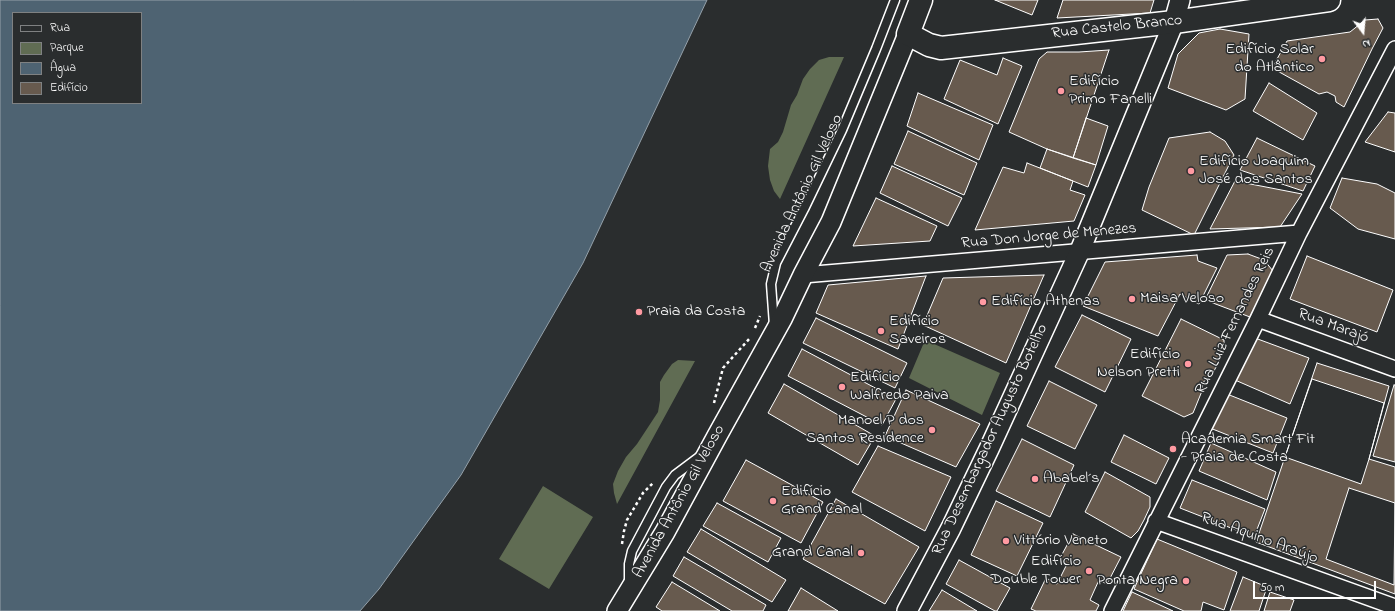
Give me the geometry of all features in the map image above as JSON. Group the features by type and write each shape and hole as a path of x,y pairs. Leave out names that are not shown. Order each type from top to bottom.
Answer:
{"main road":[{"name":"Avenida Antônio Gil Veloso","path":"908,34 921,0"},
{"name":"Rua Castelo Branco","path":"908,34 929,45 941,48 1174,22 1329,0"}],"street":[{"name":"Rua Desembargador Augusto Botelho","path":"907,611 951,528 982,464 1079,253 1174,22 1180,0"},
{"name":"Avenida Antônio Gil Veloso","path":"617,611 630,592 665,532 774,334 831,222 908,34"},
{"name":"Rua Luiz Fernandes Reis","path":"1112,611 1258,319 1298,234 1395,49"},
{"name":"Rua Don Jorge de Menezes","path":"803,275 1298,234"},
{"name":"Rua Marajó","path":"1258,319 1395,369"},
{"name":"Rua Aquino Araújo","path":"1156,521 1395,607"}],"lane":[{"path":"774,334 772,284 776,263 842,130 895,0"}],"path":[{"name":"Avenida Antônio Gil Veloso","path":"710,409 716,394 721,371 750,338 762,309"},
{"name":"Avenida Antônio Gil Veloso","path":"622,546 627,520 643,493 657,480"}],"green space":[{"path":"829,57 844,57 780,199 774,191 770,180 768,166 770,149 778,142 783,132 791,105 797,95 803,79 819,60"},
{"path":"925,340 1000,373 982,415 909,378"},
{"path":"678,360 695,361 617,504 613,484 618,471 626,457 637,444 658,412 660,382 672,364"},
{"path":"543,486 593,517 549,589 499,559"}],"water":[{"path":"0,0 707,0 583,263 461,475 379,589 360,611 0,611"}],"building":[{"path":"995,0 1038,0 1032,15"},
{"path":"1063,0 1154,0 1150,13 1057,18"},
{"name":"Edifício Solar do Atlântico","path":"1378,19 1383,28 1344,107 1336,102 1335,96 1327,92 1319,94 1272,68 1287,41 1350,32 1365,20"},
{"path":"1220,29 1249,34 1245,99 1226,110 1168,88 1178,54 1199,33"},
{"name":"Edifício Primo Fanelli","path":"1109,50 1073,158 1047,149 1009,132 1039,59 1047,52"},
{"path":"1003,58 1022,66 998,124 944,99 960,60 997,75"},
{"path":"1269,83 1317,113 1303,140 1253,111"},
{"path":"918,93 993,125 979,160 907,126"},
{"path":"1388,112 1395,113 1395,152 1365,142"},
{"path":"1086,118 1108,126 1096,165 1073,158"},
{"path":"908,131 977,163 964,195 894,164"},
{"name":"Edifício Joaquim José dos Santos","path":"1210,132 1225,141 1234,155 1194,235 1142,210 1149,187 1169,138"},
{"path":"1257,138 1315,166 1303,191 1240,170"},
{"path":"1047,149 1096,165 1088,187 1040,168"},
{"path":"1027,163 1073,181 1070,190 1085,195 1074,221 975,230 1003,167 1024,173"},
{"path":"892,166 962,198 948,226 880,193"},
{"path":"1342,178 1377,184 1395,193 1395,239 1358,229 1330,208"},
{"path":"1235,181 1302,194 1280,227 1210,229"},
{"path":"876,198 937,226 930,241 853,246"},
{"path":"1248,254 1264,260 1273,271 1250,317 1205,300 1227,255"},
{"name":"Maisa Veloso","path":"1197,255 1198,261 1217,268 1199,304 1180,294 1158,336 1083,306 1105,262"},
{"path":"1307,256 1393,290 1377,332 1290,299"},
{"name":"Edifício Athenas","path":"1044,275 1006,363 923,325 943,278"},
{"name":"Edifício Saveiros","path":"926,276 898,349 816,313 828,285"},
{"path":"1082,315 1131,339 1105,392 1055,367"},
{"path":"816,318 907,363 895,388 803,343"},
{"name":"Edifício Nelson Pretti","path":"1181,319 1224,340 1224,351 1211,377 1203,382 1202,391 1193,413 1184,417 1142,396"},
{"path":"1255,338 1309,358 1290,404 1235,380"},
{"name":"Edifício Walfredo Paiva","path":"802,349 896,399 882,425 788,376"},
{"path":"1317,363 1389,386 1369,459 1395,467 1395,594 1256,542"},
{"path":"1312,379 1384,403 1361,484 1285,457"},
{"path":"1049,381 1097,405 1075,449 1027,426"},
{"path":"784,384 875,436 858,465 768,413"},
{"path":"1395,385 1395,462 1373,456"},
{"name":"Manoel P dos Santos Residence","path":"906,390 980,424 956,467 885,436"},
{"path":"1227,394 1287,418 1273,453 1210,428"},
{"path":"1124,435 1169,458 1156,484 1111,462"},
{"name":"Ababel´s","path":"1022,439 1074,465 1050,517 996,491"},
{"path":"1211,443 1276,472 1267,500 1199,471"},
{"path":"878,446 951,477 925,531 852,492"},
{"name":"Edifício Grand Canal","path":"746,460 823,502 801,543 723,501"},
{"path":"1105,472 1150,497 1150,507 1144,520 1138,531 1131,538 1085,512"},
{"path":"1192,480 1265,509 1254,537 1180,508"},
{"path":"1349,488 1395,503 1394,585 1326,559"},
{"name":"Grand Canal","path":"836,499 919,547 885,604 803,559"},
{"name":"Vittório Veneto","path":"996,501 1043,523 1017,576 971,555"},
{"path":"717,503 781,538 768,562 703,526"},
{"path":"701,529 786,580 772,602 687,552"},
{"name":"Edifício Double Tower","path":"1073,534 1121,557 1107,584 1099,580 1090,600 1099,605 1096,611 1036,611 1031,609 1046,578 1057,584 1067,564 1059,560"},
{"name":"Ponta Negra","path":"1157,539 1237,572 1224,610 1203,602 1201,611 1184,611 1134,589"},
{"path":"684,557 766,605 763,611 732,611 673,576"},
{"path":"959,560 1010,588 997,611 946,584"},
{"path":"1243,577 1267,587 1259,611 1230,611"},
{"path":"672,582 720,611 662,611 656,607"},
{"path":"801,588 838,611 788,611"},
{"path":"942,590 977,611 929,611"},
{"path":"1132,592 1173,611 1123,611"},
{"path":"1270,592 1294,600 1290,611 1264,611"}],"place":[{"name":"Edifício Solar do Atlântico","path":"1322,59"},
{"name":"Edifício Primo Fanelli","path":"1061,91"},
{"name":"Edifício Joaquim José dos Santos","path":"1191,171"},
{"name":"Maisa Veloso","path":"1132,299"},
{"name":"Edifício Athenas","path":"983,302"},
{"name":"Praia da Costa","path":"639,312"},
{"name":"Edifício Saveiros","path":"881,331"},
{"name":"Edifício Nelson Pretti","path":"1188,364"},
{"name":"Edifício Walfredo Paiva","path":"842,387"},
{"name":"Manoel P dos Santos Residence","path":"932,430"},
{"name":"Academia Smart Fit - Praia de Costa","path":"1173,449"},
{"name":"Ababel´s","path":"1035,479"},
{"name":"Edifício Grand Canal","path":"773,501"},
{"name":"Vittório Veneto","path":"1006,541"},
{"name":"Grand Canal","path":"861,553"},
{"name":"Edifício Double Tower","path":"1089,571"},
{"name":"Ponta Negra","path":"1186,581"}]}
